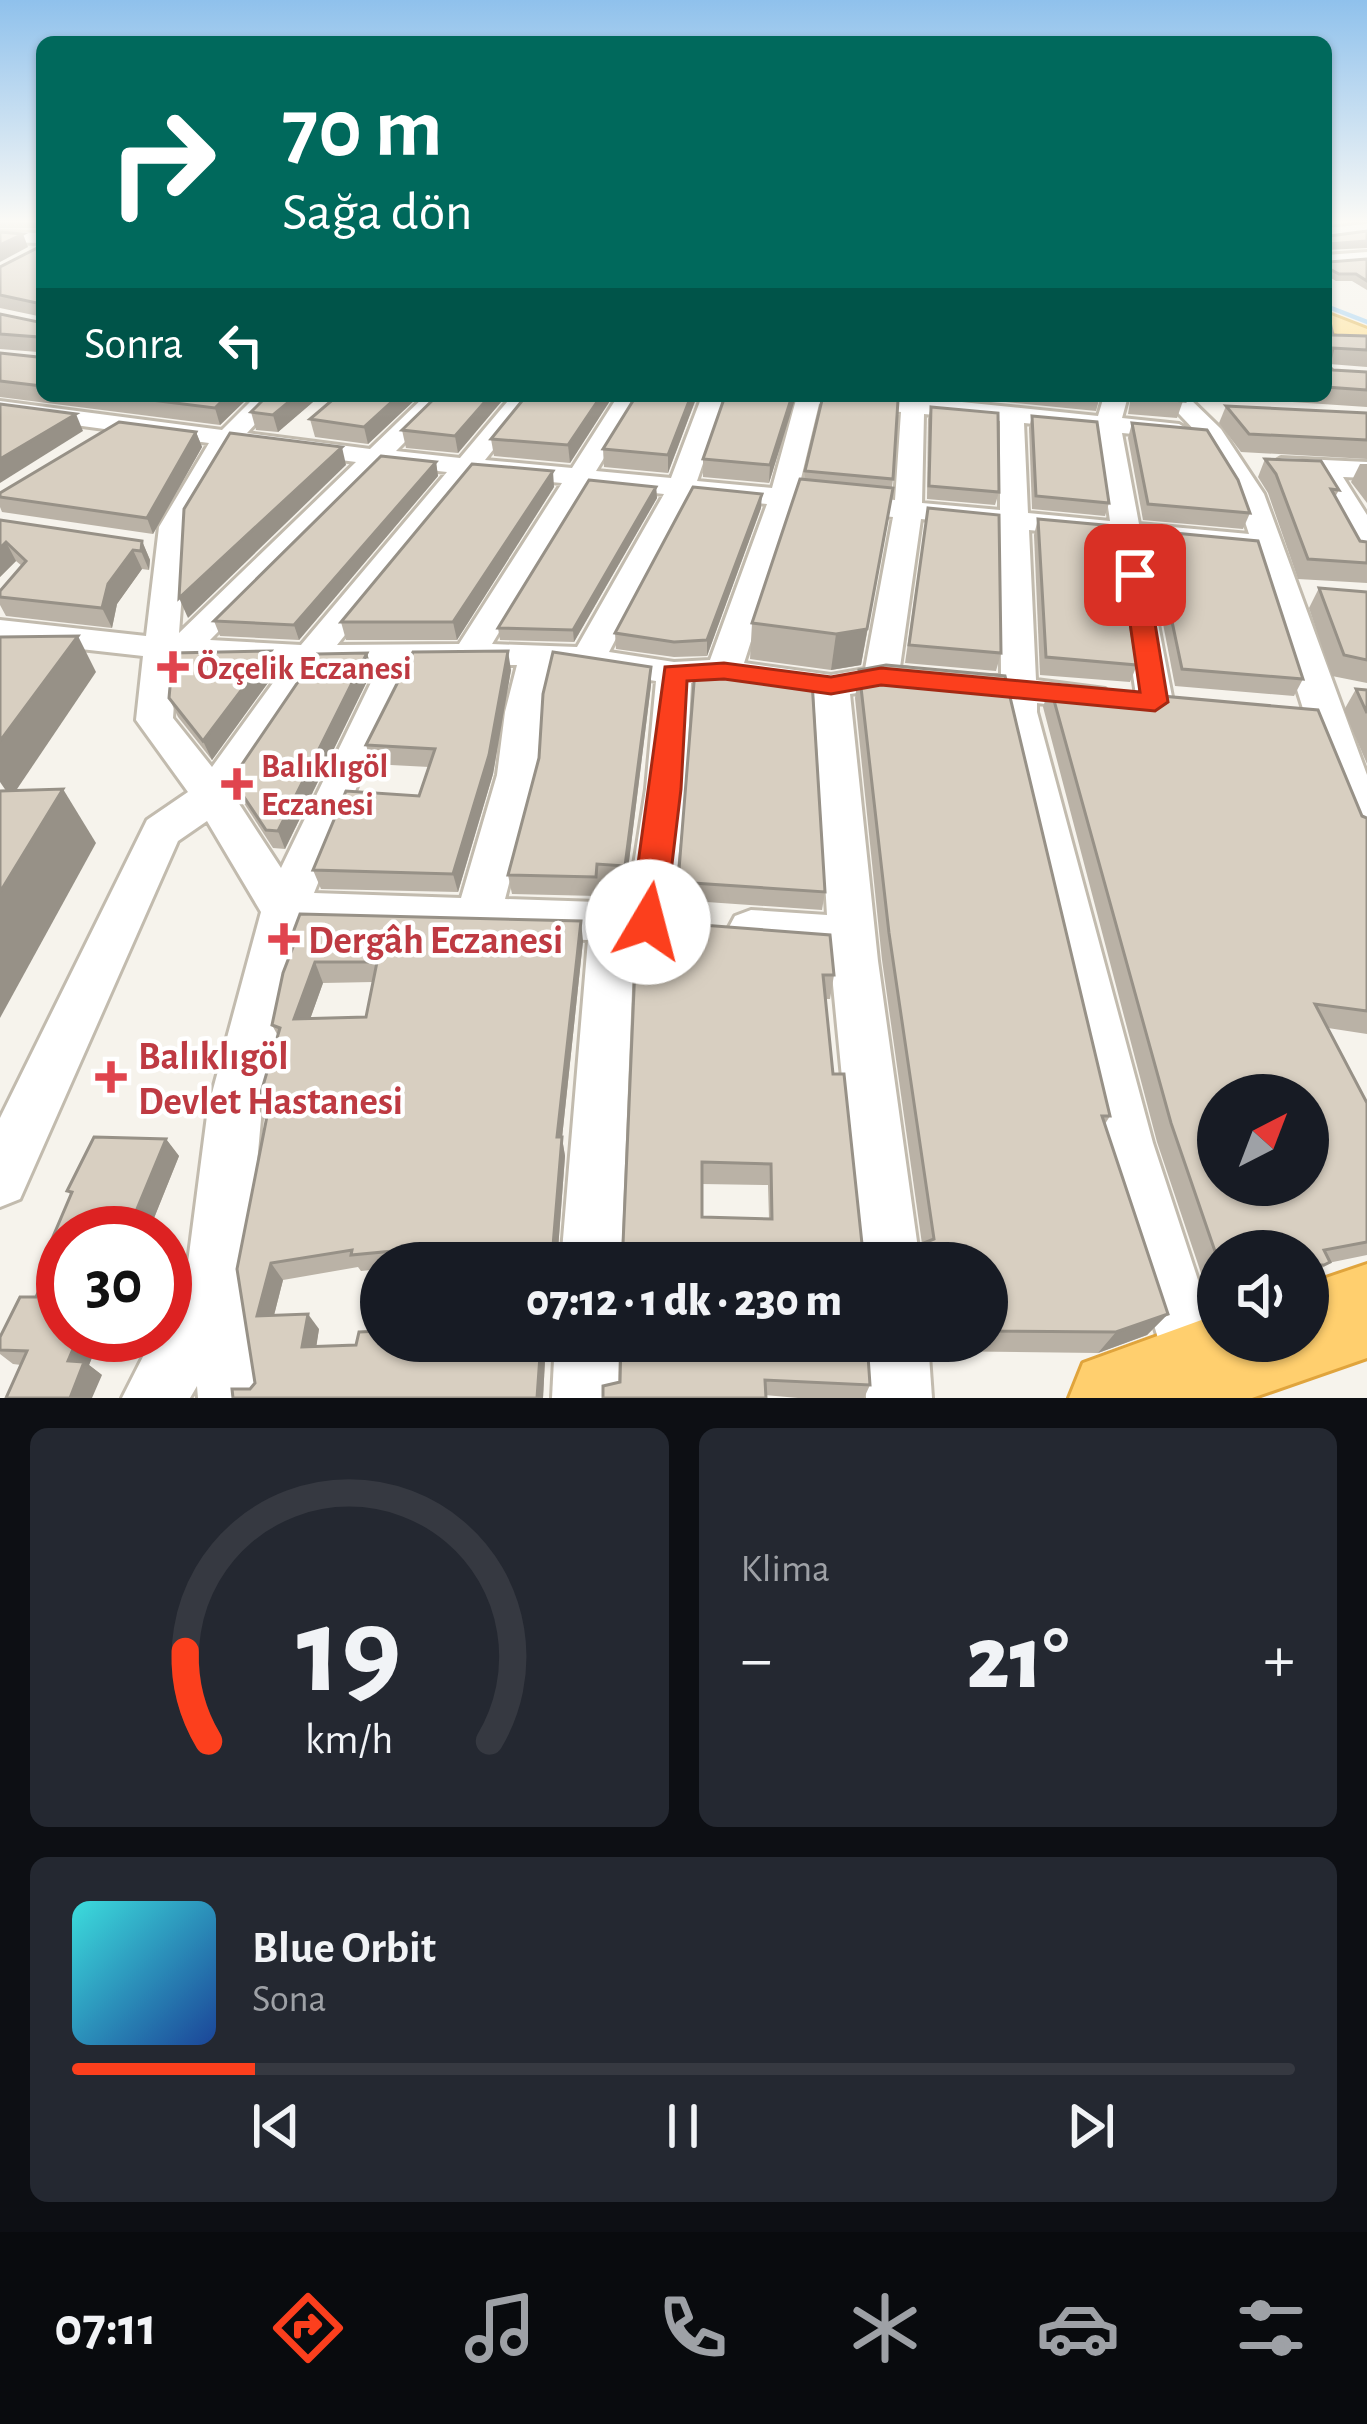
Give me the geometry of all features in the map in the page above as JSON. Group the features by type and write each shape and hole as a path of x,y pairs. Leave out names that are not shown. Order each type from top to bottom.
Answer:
{"highway":[{"path":"1329,1324 1367,1311"}],"main road":[{"path":"1332,323 1367,340"}],"street":[{"path":"1332,340 1367,340"},
{"path":"79,416 102,402"},
{"path":"262,402 224,440 157,548 173,648 154,719 213,796 284,911"},
{"path":"173,648 432,402"},
{"path":"0,1179 162,831 213,796 310,656 519,402"},
{"path":"467,656 627,402"},
{"path":"587,660 681,487 712,402"},
{"path":"724,671 782,500 808,402"},
{"path":"896,402 1113,410 1220,422"},
{"path":"1179,403 1220,422"},
{"path":"881,677 908,512 913,404"},
{"path":"997,407 1018,522 1019,712 1126,1143 1198,1369"},
{"path":"0,408 375,458 1266,545"},
{"path":"1113,410 1155,702"},
{"path":"81,448 122,422"},
{"path":"283,447 312,422"},
{"path":"1220,422 1229,463 1250,494 1284,592 1331,700 1367,824"},
{"path":"1229,463 1367,470"},
{"path":"1324,468 1367,538"},
{"path":"1284,592 1326,595"},
{"path":"0,629 173,648 310,656 537,655 674,673 724,671 831,686 881,677 1197,705"},
{"path":"478,917 517,775 523,712 537,655"},
{"path":"231,1398 216,1286 235,1108 284,911 345,769 401,657"},
{"path":"593,1242 630,920 666,789 674,673"},
{"path":"831,686 844,780 851,936 865,1066 883,1156 889,1242"},
{"path":"1281,712 1331,700"},
{"path":"284,911 630,920 851,936"},
{"path":"155,1398 216,1286"},
{"path":"585,1398 586,1362"},
{"path":"897,1362 899,1398"}],"building":[{"path":"0,287 36,287 36,303 0,295"},
{"path":"0,314 36,322 36,337 0,334"},
{"path":"1332,331 1333,335 1367,336 1367,350 1333,348 1332,352"},
{"path":"0,353 36,357 36,385 0,381"},
{"path":"1332,369 1367,372 1367,390 1332,387"},
{"path":"167,402 221,402 215,408"},
{"path":"261,402 289,402 273,415 251,412"},
{"path":"330,402 391,402 364,427 310,419"},
{"path":"431,402 485,402 455,436 402,430"},
{"path":"521,402 597,402 568,445 491,439"},
{"path":"632,402 689,402 668,455 603,449"},
{"path":"723,402 790,402 770,465 703,459"},
{"path":"822,402 898,402 893,479 805,471"},
{"path":"0,404 76,414 0,459"},
{"path":"1226,406 1367,413 1367,440 1249,434"},
{"path":"931,407 998,413 999,492 929,486"},
{"path":"1032,416 1097,422 1109,503 1036,496"},
{"path":"119,422 196,432 147,518 0,497 0,493"},
{"path":"1132,423 1207,430 1238,480 1250,513 1148,504"},
{"path":"230,433 342,447 179,598 184,509"},
{"path":"381,456 436,462 294,625 214,621"},
{"path":"1265,459 1321,461 1360,541 1367,542 1367,563 1308,559 1276,474"},
{"path":"472,464 553,471 453,622 341,622"},
{"path":"800,479 893,488 867,629 836,634 752,623"},
{"path":"589,480 656,487 573,630 498,628"},
{"path":"693,487 762,494 707,640 674,642 615,633"},
{"path":"928,508 999,515 1001,653 909,645"},
{"path":"1038,519 1114,526 1137,665 1046,657"},
{"path":"0,520 142,541 141,551 133,550 108,584 102,608 0,597 26,561 6,542 0,548"},
{"path":"1153,531 1258,541 1303,679 1182,669"},
{"path":"1319,588 1367,592 1367,660 1344,655"},
{"path":"78,636 0,741 0,637"},
{"path":"271,651 203,741 169,698 173,653"},
{"path":"508,651 489,755 453,874 313,870 346,791 419,796 435,749 366,745 413,652"},
{"path":"553,652 651,667 625,866 597,864 596,877 508,875 539,758 543,694"},
{"path":"367,653 278,831 266,830 232,779 317,654"},
{"path":"886,665 1005,676 1110,1116 1102,1116 1168,1314 1116,1332 1008,1331 1008,1242 926,1242 934,1239 889,933 859,670"},
{"path":"724,669 812,681 825,892 678,882 695,670"},
{"path":"1050,686 1318,710 1362,816 1367,818 1367,1011 1315,1004 1367,1103 1367,1242 1329,1249 1329,1230 1208,1230 1199,1206 1329,1206 1329,1074 1197,1074 1197,1199 1171,1123"},
{"path":"1356,689 1367,690 1367,713"},
{"path":"63,789 0,892 0,791"},
{"path":"300,914 581,921 557,1137 562,1137 553,1242 360,1242 360,1254 351,1255 352,1250 271,1263 257,1316 308,1314 302,1347 356,1345 360,1332 360,1362 540,1362 537,1398 233,1398 232,1389 250,1389 255,1383 237,1269 269,1106 257,1106 280,1028 272,1025 283,973 296,939 291,938","holes":["315,962 377,962 366,1017 294,1019"]},
{"path":"637,920 830,935 834,975 823,975 833,1074 844,1074 862,1242 623,1242","holes":["702,1162 771,1164 772,1219 702,1217"]},
{"path":"94,1137 166,1139 138,1206 66,1206 72,1192 67,1191"},
{"path":"20,1297 36,1297 36,1362 84,1362 70,1398 6,1398 27,1351 0,1350 0,1337"},
{"path":"620,1362 868,1362 870,1385 765,1380 766,1398 603,1398 603,1386 620,1382"}],"waterway":[{"path":"1332,308 1367,322"}],"place":[{"name":"Özçelik Eczanesi","path":"173,667"},
{"name":"Balıklıgöl Eczanesi","path":"237,784"},
{"name":"Dergâh Eczanesi","path":"284,939"},
{"name":"Balıklıgöl Devlet Hastanesi","path":"111,1077"}],"route":[{"path":"648,922 666,789 674,673 724,671 831,686 881,677 1155,702 1135,575"}]}
